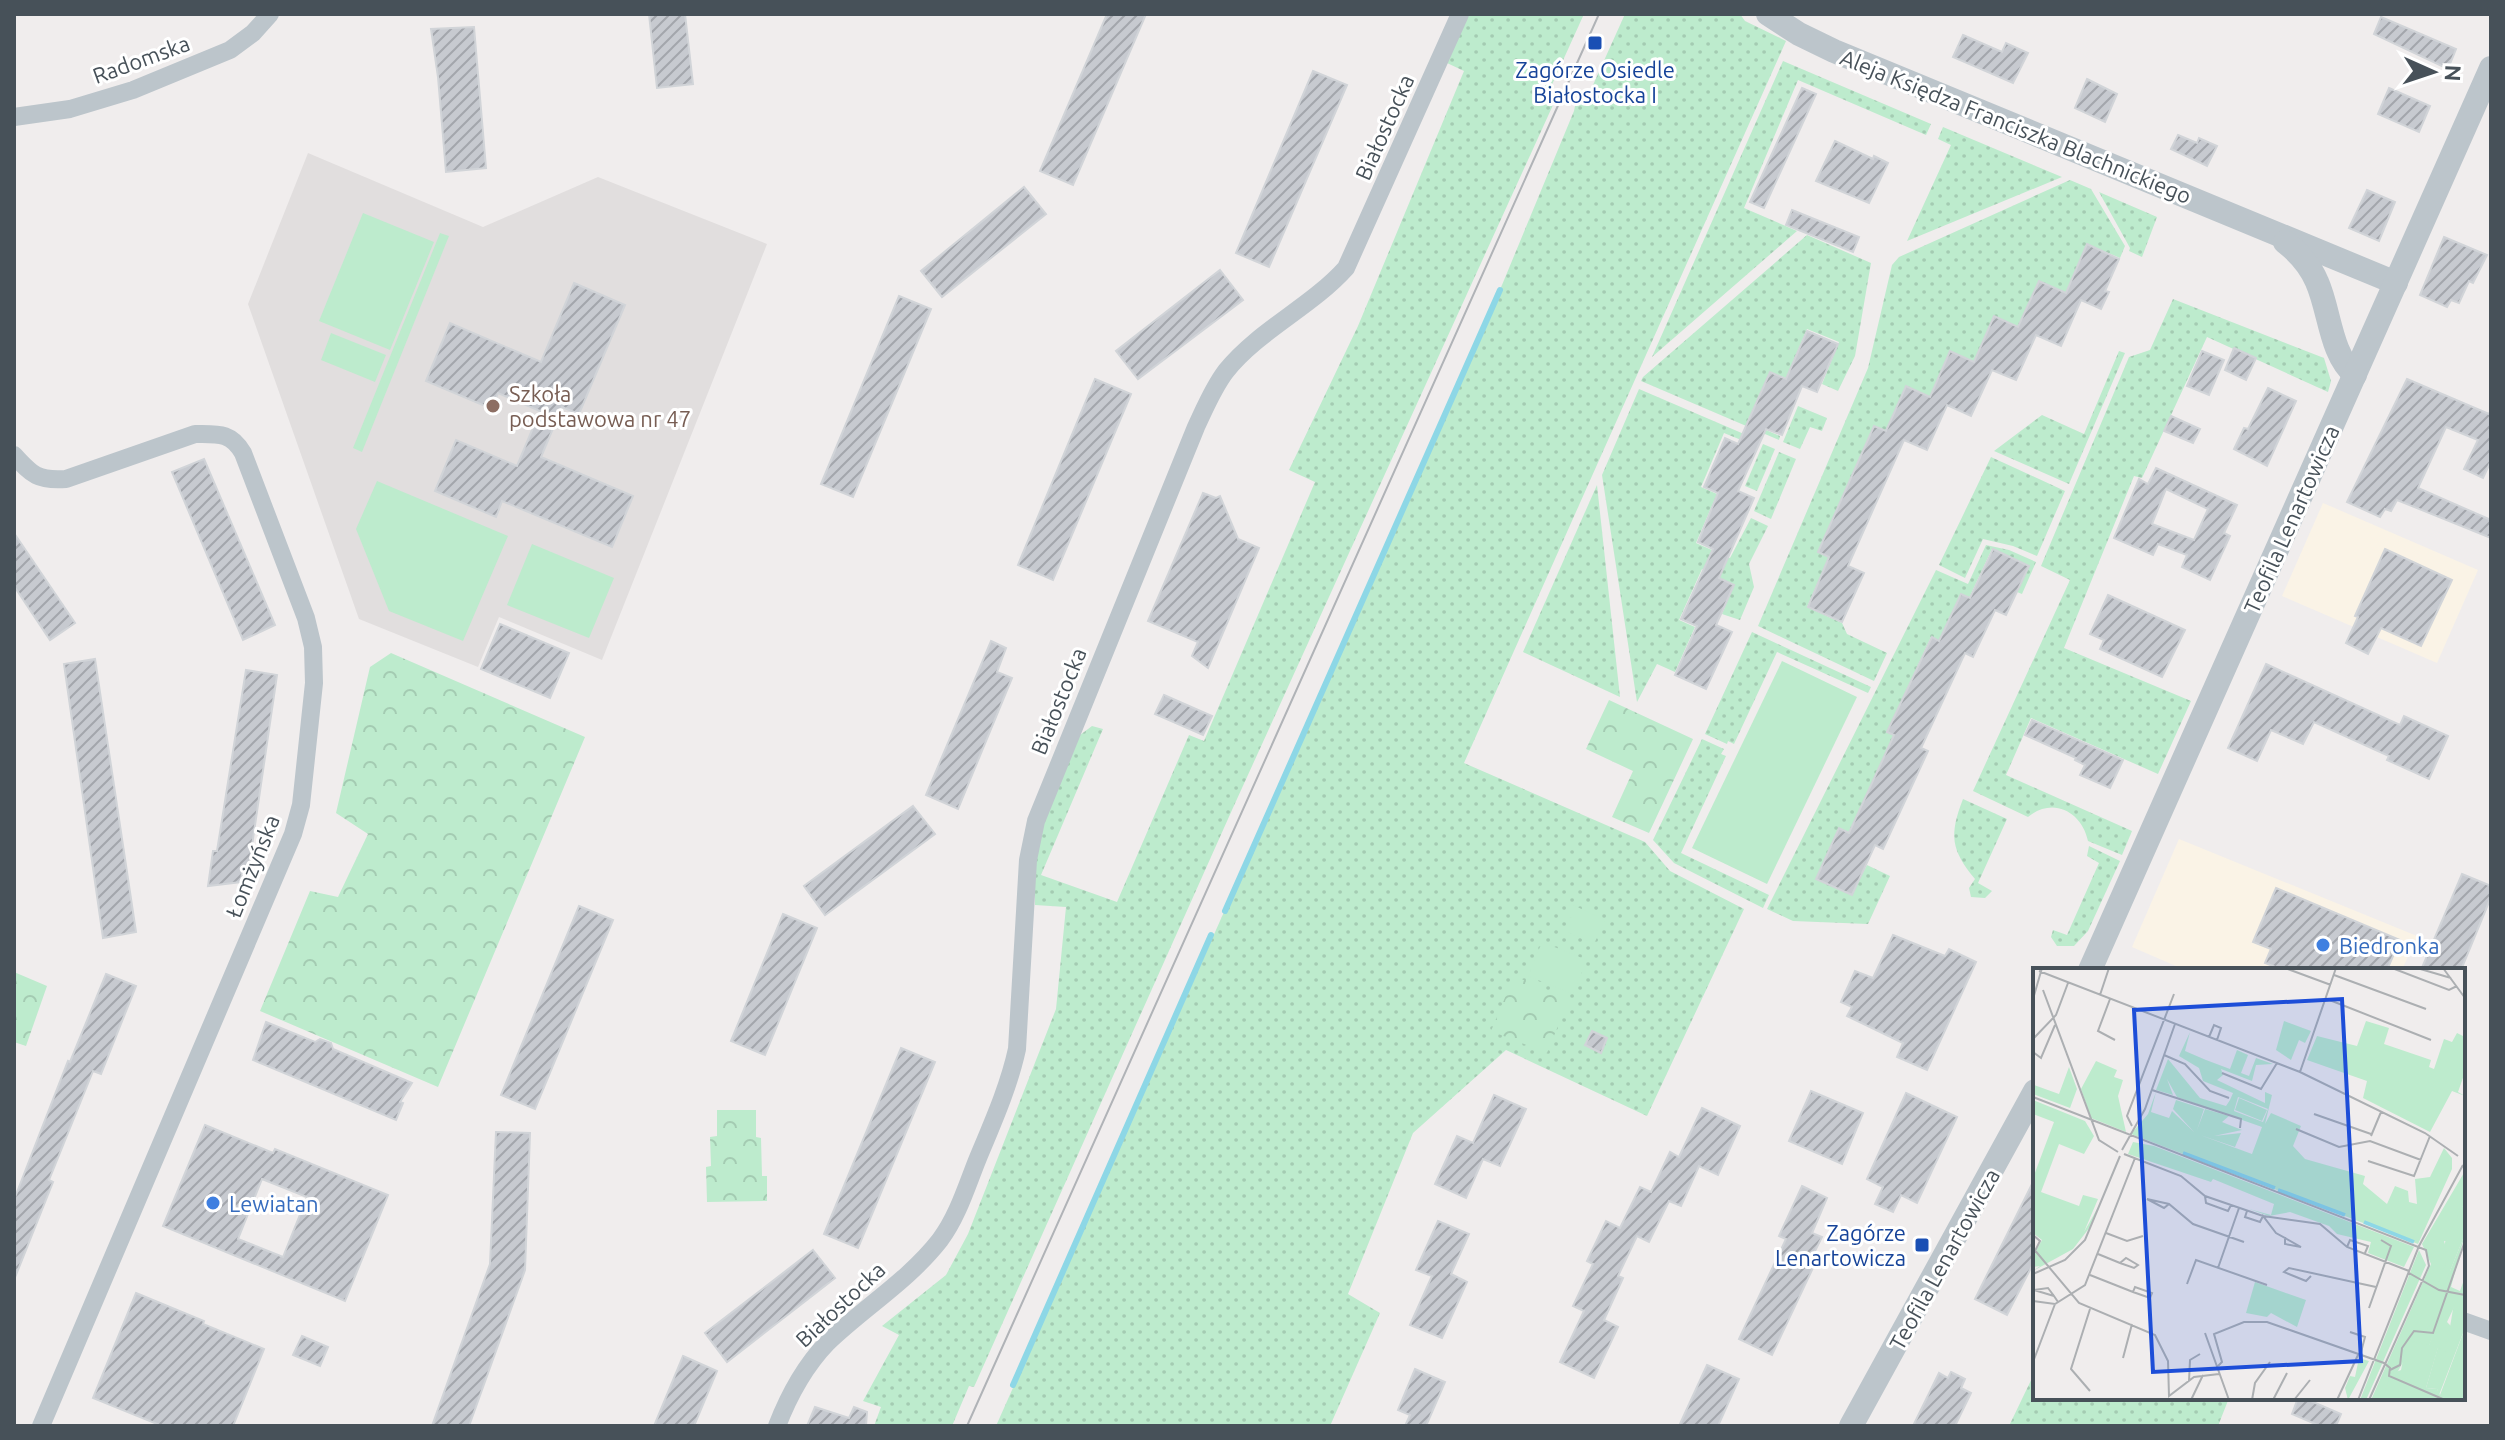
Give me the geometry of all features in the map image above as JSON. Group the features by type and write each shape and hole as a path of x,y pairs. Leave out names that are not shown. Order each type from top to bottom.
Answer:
{"street":[{"name":"Radomska","path":"14,117 70,109 147,85 230,50 253,33 270,14"},
{"name":"Białostocka","path":"777,1426 794,1387 817,1356 921,1260 941,1239 957,1209 1011,1075 1017,1049 1028,860 1036,821 1196,427 1226,371 1346,268 1460,14"},
{"name":"Aleja Księdza Franciszka Blachnickiego","path":"1768,14 1834,51 2396,283"},
{"name":"Teofila Lenartowicza","path":"2091,968 2491,68"},
{"name":"Aleja Księdza Franciszka Blachnickiego","path":"2269,231 2295,250 2310,269 2320,289 2343,361 2355,375"},
{"name":"Łomżyńska","path":"14,455 31,474 46,481 66,479 195,434 218,434 236,441 306,618 315,668 301,805 293,834 41,1426"},
{"name":"Teofila Lenartowicza","path":"1851,1426 2027,1127 2033,1100"},
{"path":"2465,1322 2491,1331"}],"shaded area":[{"name":"Szkoła podstawowa nr 47","path":"308,153 483,227 598,177 767,244 602,660 499,617 478,667 359,619 248,304"},
{"path":"2323,503 2478,570 2437,663 2282,596"},
{"path":"2179,839 2417,936 2403,968 2180,968 2132,947"}],"green space":[{"path":"1469,14 1584,14 1550,89 1558,94 974,1387 969,1386 952,1426 874,1426 881,1407 863,1401 899,1335 882,1326 946,1275 968,1234 1056,1009 1066,907 1035,905 1035,864 1041,828 1080,735 1092,726 1103,729 1041,875 1117,902 1189,735 1204,741 1315,482 1289,470 1358,326 1464,71 1447,63"},
{"path":"1625,14 1740,14 1745,21 1786,41 1464,763 1645,842 1670,871 1744,909 1647,1116 1506,1050 1413,1133 1348,1294 1380,1313 1330,1426 996,1426 1502,285 1576,101 1584,105"},
{"path":"1783,61 1931,124 1926,135 1798,80 1744,208 1797,231 1652,357"},
{"path":"1943,127 2062,177 1907,241 1951,145 1938,139"},
{"path":"2070,180 2091,189 2125,246 2120,258 2087,244 2066,293 2039,282 2018,327 1994,316 1974,362 1950,351 1930,397 1906,387 1886,431 1874,427 1818,552 1829,557 1807,607 1842,623 1847,634 1887,653 1874,681 1758,626 1868,368 1892,265 1899,257"},
{"path":"2099,192 2157,217 2142,257 2129,251"},
{"path":"363,213 434,242 390,350 319,321"},
{"path":"440,233 449,236 362,452 353,448"},
{"path":"1807,235 1871,263 1855,356 1838,391 1822,384 1839,342 1807,329 1786,378 1770,372 1747,422 1780,436 1779,440 1641,381 1643,377"},
{"path":"2173,299 2324,358 2331,381 2328,392 2207,337 2142,478 2134,476 2064,648 2191,701 2158,774 2031,718 2006,775 2132,831 2122,855 2088,841 2080,822 2065,810 2047,808 2028,817 1973,791 2070,580 2041,566 2129,357 2150,350"},
{"path":"331,333 386,355 375,382 321,360"},
{"path":"2119,351 2125,353 2069,484 1994,451 2042,415 2084,434"},
{"path":"1639,389 1758,440 1756,446 1724,433 1701,487 1717,494 1696,543 1730,558 1751,518 1768,526 1749,564 1754,587 1740,620 1722,614 1734,585 1702,569 1679,620 1695,627 1675,672 1657,664 1637,702 1602,475"},
{"path":"1798,406 1827,418 1822,431 1810,427 1800,449 1783,442"},
{"path":"1763,444 1775,449 1757,491 1745,486"},
{"path":"1779,452 1796,459 1771,519 1754,511"},
{"path":"1991,457 2065,491 2037,556 1983,539 1965,578 1939,565"},
{"path":"377,481 508,536 463,641 389,611 356,529"},
{"path":"1597,485 1620,697 1523,652"},
{"path":"532,544 614,578 589,638 507,605"},
{"path":"1986,545 2009,550 2036,562 2022,594 2017,592 2029,566 1992,549 1969,598 1961,594 1939,641 1931,637 1887,732 1894,735 1849,832 1839,829 1816,878 1851,895 1867,865 1890,876 1868,924 1793,921 1767,909 1936,570 1968,584"},
{"path":"1752,632 1871,687 1868,693 1777,652 1734,744 1705,734"},
{"path":"391,653 585,737 438,1087 260,1011 310,891 338,897 368,834 336,813 370,667"},
{"path":"1782,661 1857,697 1767,884 1692,848"},
{"path":"1609,700 1693,739 1649,833 1612,817 1633,771 1586,749"},
{"path":"1702,739 1724,749 1721,754 1726,756 1681,853 1769,895 1763,908 1674,863 1653,840"},
{"path":"1963,799 2007,819 1978,883 1992,891 1985,898 1971,897 1969,888 1975,879 1961,859 1955,842 1954,832"},
{"path":"2089,846 2120,861 2088,931 2074,946 2057,946 2051,937 2053,930 2067,935 2099,863 2087,856"},
{"path":"1573,905 1605,920 1594,944 1567,932 1573,919 1568,916"},
{"path":"1542,942 1587,960 1573,994 1528,976"},
{"path":"14,972 47,986 26,1046 14,1042"},
{"path":"1514,976 1569,999 1547,1053 1491,1031"},
{"path":"717,1110 756,1110 756,1137 761,1138 762,1176 767,1176 767,1201 707,1202 706,1167 711,1166 710,1137 717,1136"},
{"path":"2033,1376 2033,1400 2228,1400 2218,1426 2009,1426"}],"building":[{"path":"649,14 685,14 693,84 657,88"},
{"path":"1107,14 1146,14 1073,185 1040,171"},
{"path":"2381,17 2456,49 2448,69 2374,34"},
{"path":"474,27 486,168 446,172 431,29"},
{"path":"1963,35 2002,52 2006,43 2028,53 2013,83 1953,57"},
{"path":"1313,71 1347,85 1269,267 1236,253"},
{"path":"2087,79 2117,94 2105,122 2075,108"},
{"path":"1802,88 1816,94 1764,208 1750,202"},
{"path":"2389,88 2430,106 2419,132 2378,114"},
{"path":"2178,135 2197,143 2199,138 2217,146 2207,166 2171,149"},
{"path":"1835,141 1888,163 1869,203 1816,181"},
{"path":"1024,187 1046,214 942,297 921,271"},
{"path":"2367,190 2395,202 2379,241 2349,228"},
{"path":"1792,210 1859,237 1853,252 1786,225"},
{"path":"2444,237 2487,255 2473,283 2469,281 2459,303 2451,300 2447,307 2420,295"},
{"path":"2087,244 2119,259 2101,309 2081,300 2061,346 2036,335 2016,380 1992,370 1971,416 1947,405 1927,450 1904,440 1848,566 1864,573 1842,622 1808,607 1829,557 1818,552 1874,426 1886,431 1906,386 1930,397 1950,351 1974,362 1994,316 2018,327 2039,281 2066,293"},
{"path":"1220,270 1243,300 1138,379 1116,351"},
{"path":"574,283 625,305 579,414 562,407 541,457 633,496 612,547 502,501 496,517 435,491 456,440 517,466 540,411 498,393 492,409 426,381 450,323 541,362"},
{"path":"899,296 931,309 853,497 821,484"},
{"path":"1807,331 1838,344 1817,392 1802,386 1782,435 1766,429 1738,491 1754,498 1719,578 1734,585 1716,625 1732,632 1706,689 1675,675 1697,626 1681,619 1713,549 1698,542 1718,493 1704,487 1725,438 1738,444 1770,372 1786,379"},
{"path":"2234,348 2256,358 2246,380 2225,370"},
{"path":"2202,351 2224,360 2209,395 2187,386"},
{"path":"1095,379 1131,394 1053,580 1018,565"},
{"path":"2407,379 2489,414 2491,410 2491,461 2483,478 2464,469 2478,440 2446,427 2418,488 2491,520 2491,538 2397,500 2391,511 2385,509 2380,517 2347,502"},
{"path":"2268,388 2296,401 2267,466 2234,449 2244,428 2248,429"},
{"path":"2171,416 2200,429 2193,443 2164,431"},
{"path":"204,459 275,625 243,640 172,472"},
{"path":"2156,468 2237,505 2224,533 2230,536 2210,580 2182,567 2187,555 2158,544 2153,555 2114,538 2139,479 2148,484","holes":["2166,489 2208,509 2194,540 2152,524"]},
{"path":"1203,493 1216,498 1220,496 1238,539 1259,548 1208,668 1192,656 1198,642 1148,621"},
{"path":"14,533 75,623 50,640 14,586"},
{"path":"1993,549 2029,566 2006,615 1995,610 1973,657 1965,653 1921,748 1928,751 1883,849 1875,845 1852,895 1816,879 1839,828 1849,833 1894,735 1887,732 1932,637 1939,641 1961,594 1970,598"},
{"path":"2385,549 2452,580 2421,646 2381,628 2368,654 2346,643"},
{"path":"2108,595 2185,630 2162,677 2100,649 2104,640 2090,634"},
{"path":"500,624 569,653 550,698 481,669"},
{"path":"991,641 1006,648 997,672 1012,678 958,809 926,795"},
{"path":"95,659 136,932 103,938 64,664"},
{"path":"2266,664 2400,725 2404,716 2448,736 2429,779 2387,760 2389,756 2314,722 2303,744 2271,730 2257,761 2228,748"},
{"path":"246,670 277,675 248,873 242,873 241,882 208,886 213,851 217,851"},
{"path":"1164,695 1212,716 1203,735 1155,714"},
{"path":"2032,720 2123,760 2110,788 2080,775 2085,765 2076,758 2025,735"},
{"path":"913,806 935,834 825,915 804,886"},
{"path":"2462,874 2491,886 2491,897 2462,968 2422,968"},
{"path":"2276,888 2400,940 2388,968 2278,968 2265,963 2271,949 2253,942"},
{"path":"579,906 613,920 535,1109 501,1095"},
{"path":"783,914 817,928 765,1055 731,1041"},
{"path":"1893,935 1945,956 1949,949 1976,962 1927,1070 1897,1057 1903,1043 1847,1016 1852,1007 1841,1002 1855,971 1873,978"},
{"path":"106,974 136,986 101,1074 93,1071 49,1180 53,1182 14,1280 14,1200"},
{"path":"266,1022 315,1042 320,1039 331,1043 333,1049 412,1083 400,1102 403,1103 396,1120 253,1060"},
{"path":"1592,1031 1607,1038 1601,1053 1585,1045"},
{"path":"901,1048 935,1062 858,1248 824,1234"},
{"path":"1811,1091 1863,1113 1842,1164 1789,1141"},
{"path":"1906,1093 1957,1117 1917,1203 1901,1195 1893,1212 1875,1204 1883,1187 1867,1179"},
{"path":"1494,1095 1526,1109 1500,1166 1483,1159 1466,1198 1435,1184 1457,1136 1473,1143"},
{"path":"1702,1108 1740,1126 1718,1175 1699,1166 1681,1206 1669,1201 1649,1242 1637,1236 1618,1276 1623,1278 1604,1320 1618,1327 1594,1378 1560,1362 1584,1311 1573,1306 1593,1264 1587,1261 1606,1221 1620,1228 1640,1187 1651,1192 1670,1152 1679,1157"},
{"path":"205,1125 273,1153 275,1149 388,1195 345,1301 163,1226","holes":["262,1179 307,1197 283,1257 238,1239"]},
{"path":"496,1132 530,1133 525,1270 469,1426 432,1426 490,1264"},
{"path":"2033,1182 2033,1264 2007,1315 1975,1299"},
{"path":"1802,1186 1827,1198 1812,1233 1822,1237 1814,1253 1819,1255 1772,1355 1739,1339 1786,1239 1779,1236"},
{"path":"1438,1221 1469,1234 1451,1274 1467,1282 1442,1338 1410,1325 1432,1276 1416,1270"},
{"path":"813,1250 835,1278 727,1362 705,1333"},
{"path":"136,1293 264,1349 233,1426 162,1426 93,1398"},
{"path":"302,1336 328,1347 320,1366 293,1355"},
{"path":"683,1356 717,1371 694,1426 654,1426"},
{"path":"1707,1365 1739,1379 1718,1426 1679,1426"},
{"path":"1415,1369 1445,1382 1426,1426 1405,1426 1410,1415 1398,1410"},
{"path":"1951,1372 1965,1379 1961,1388 1971,1393 1955,1426 1913,1426 1939,1373 1948,1378"},
{"path":"2297,1400 2309,1400 2341,1414 2336,1426 2320,1426 2292,1414"},
{"path":"815,1407 849,1418 854,1407 867,1412 866,1426 807,1426"}],"waterway":[{"path":"1225,911 1500,290"},
{"path":"1013,1385 1211,935"}],"tram line":[{"path":"967,1426 1599,14"}],"place":[{"name":"Zagórze Osiedle Białostocka I","path":"1595,43"},
{"name":"Szkoła podstawowa nr 47","path":"493,406"},
{"name":"Biedronka","path":"2323,945"},
{"name":"Lewiatan","path":"213,1203"},
{"name":"Zagórze Lenartowicza","path":"1922,1245"}]}
